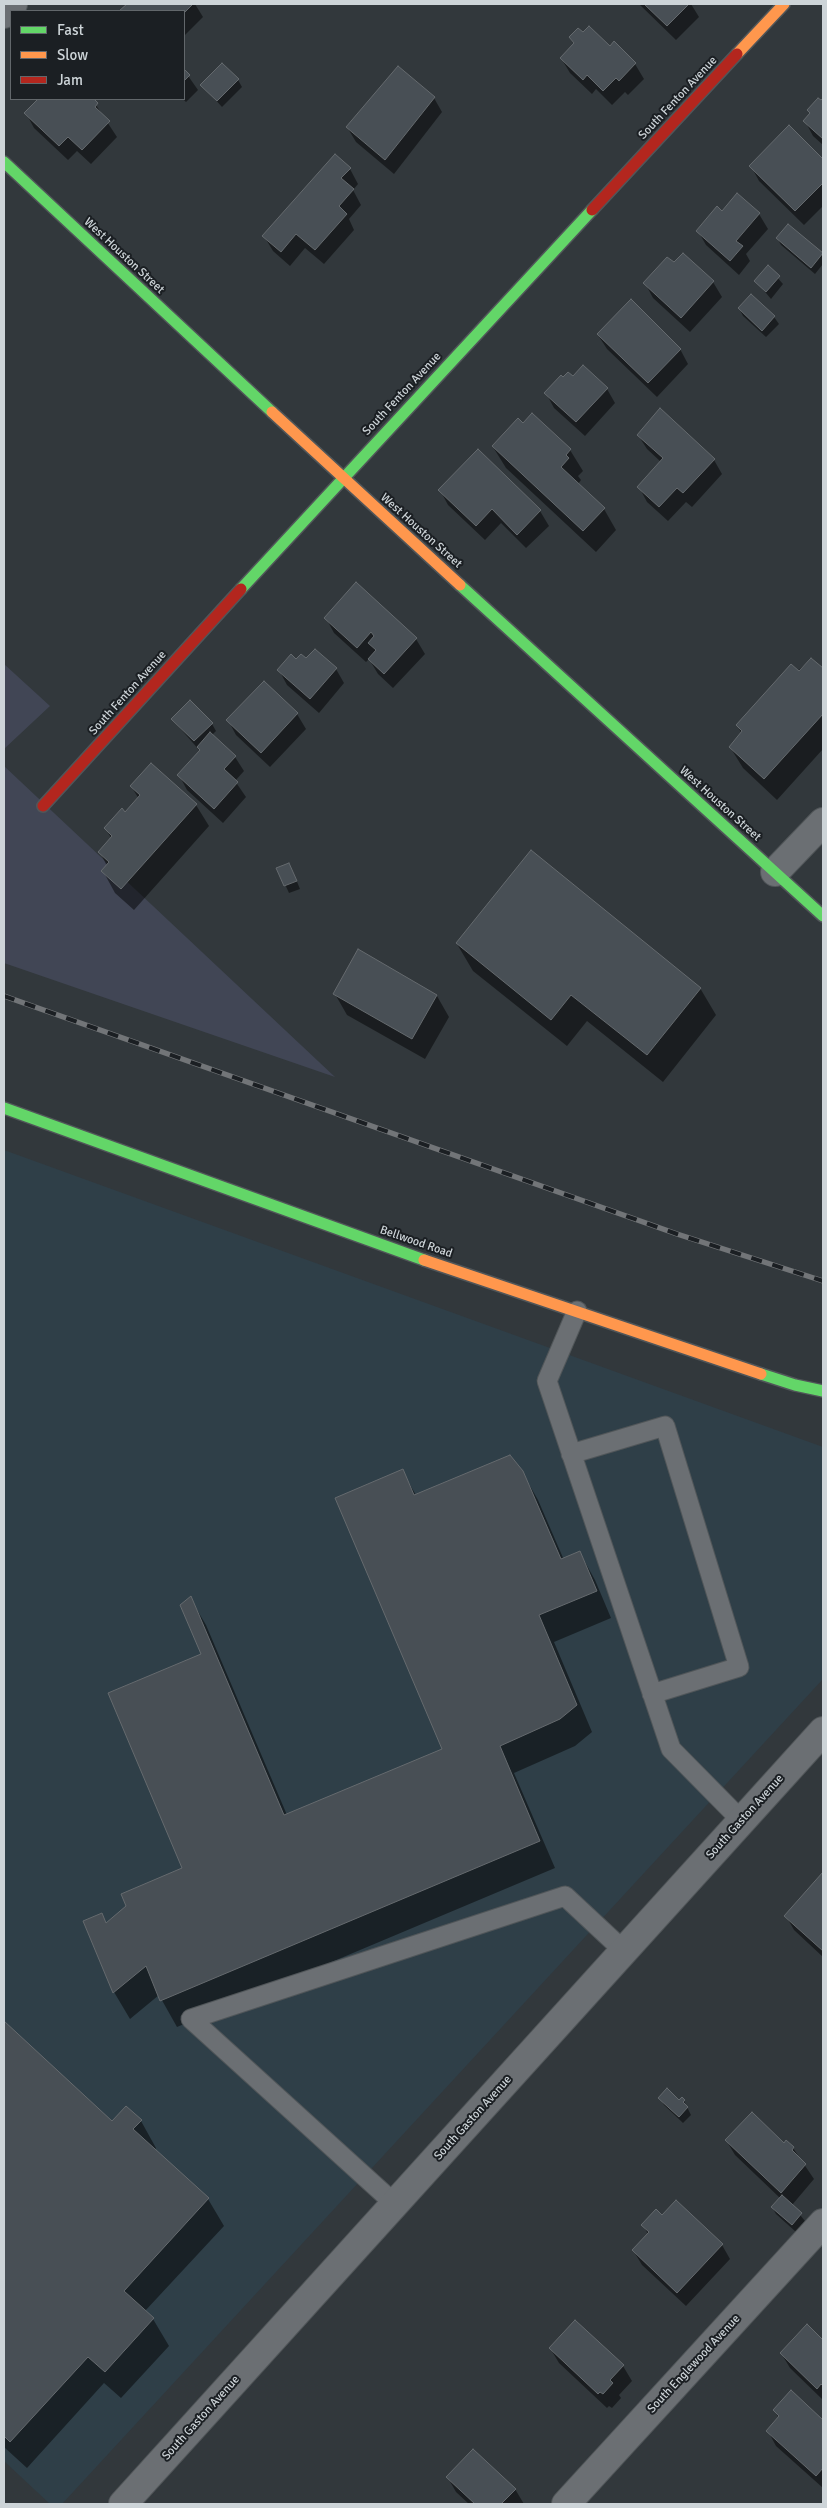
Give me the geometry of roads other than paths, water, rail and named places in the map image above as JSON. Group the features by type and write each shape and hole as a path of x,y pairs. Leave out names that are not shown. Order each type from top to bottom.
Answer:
{"street":[{"path":"4,14 14,4"},
{"name":"South Fenton Avenue","path":"43,806 342,478 784,4"},
{"name":"West Houston Street","path":"4,162 342,478 823,916"},
{"path":"775,872 823,822"},
{"name":"Bellwood Road","path":"4,1108 348,1234 795,1384 823,1391"},
{"name":"South Gaston Avenue","path":"123,2504 823,1731"},
{"name":"South Englewood Avenue","path":"566,2504 823,2223"}],"lane":[{"path":"577,1311 547,1381 671,1749 742,1821"},
{"path":"571,1454 665,1426 740,1667 652,1694"},
{"path":"395,2204 191,2019 565,1896 624,1951"}],"railway":[{"path":"4,996 677,1234 823,1281"}]}
